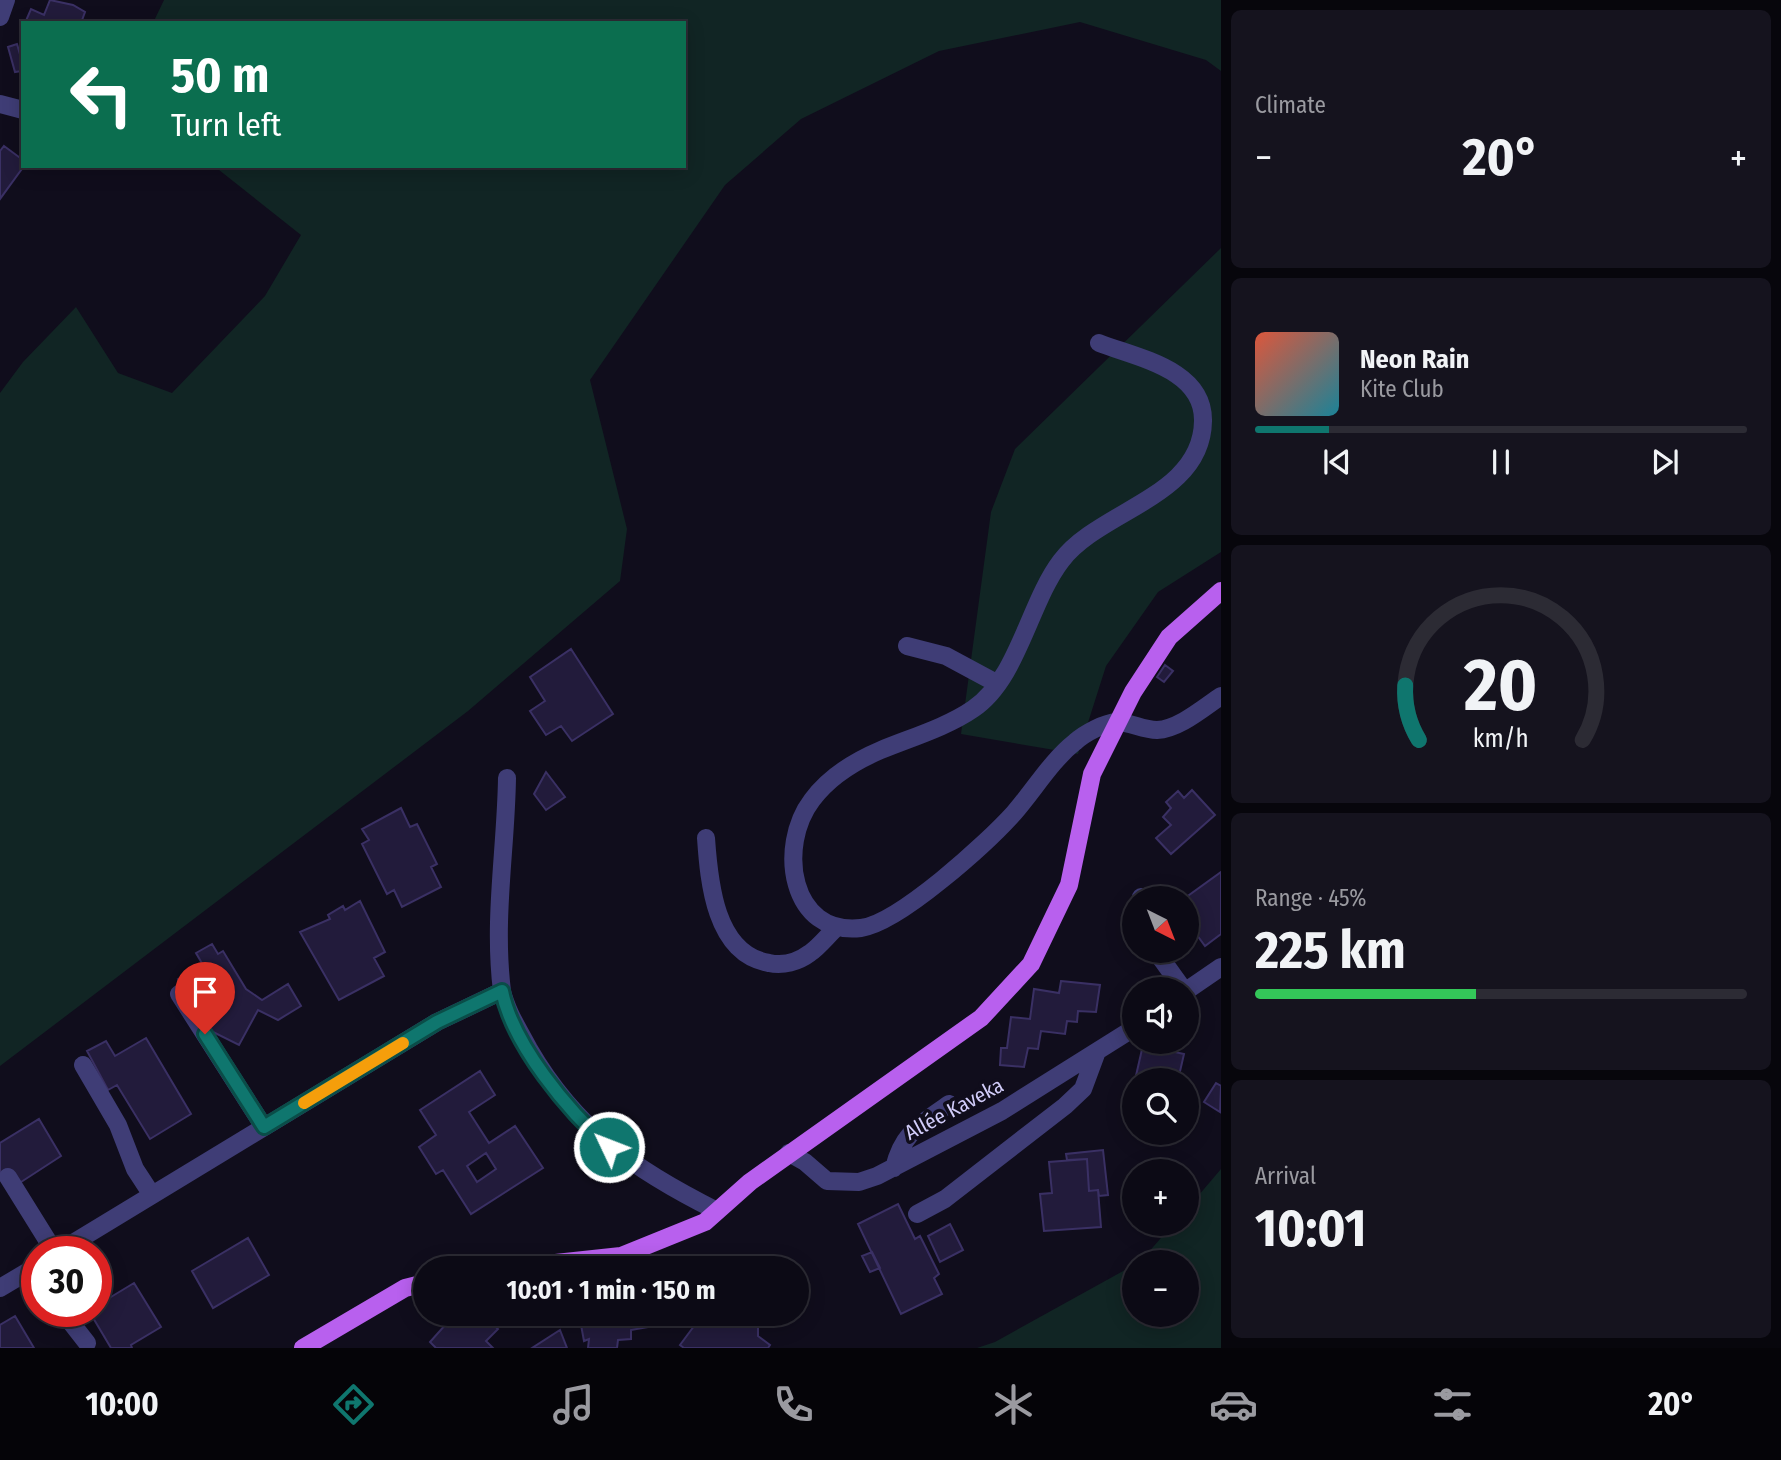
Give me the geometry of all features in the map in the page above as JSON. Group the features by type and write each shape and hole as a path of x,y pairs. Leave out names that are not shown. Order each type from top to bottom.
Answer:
{"main road":[{"path":"621,1256 705,1222 789,1153 981,1018 1031,964 1069,885 1092,774 1133,692 1169,636 1221,591"},
{"path":"303,1348 405,1288 413,1286"}],"street":[{"path":"0,16 6,0"},
{"path":"0,104 21,109"},
{"path":"1099,343 1176,373 1189,384 1200,400 1203,422 1198,445 1185,469 1168,484 1087,533 1059,562 998,684 973,709 866,756 831,779 809,803 795,836 791,860 797,889 806,905 837,927 858,928 879,924 912,905 1011,817 1074,742 1095,729 1118,722 1162,729 1174,725 1221,696"},
{"path":"907,646 946,656 998,684"},
{"path":"507,778 506,836 497,926 505,1005 543,1072 589,1129 630,1163 718,1211"},
{"path":"706,838 709,883 721,919 735,943 756,961 782,966 809,954 837,927"},
{"path":"1199,981 1221,967"},
{"path":"85,1236 437,1022 502,991"},
{"path":"179,994 264,1127"},
{"name":"Allée Kaveka","path":"789,1153 805,1161 827,1181 859,1182 894,1168 1002,1111 1122,1036"},
{"path":"917,1214 945,1199 1065,1106 1083,1089 1096,1054"},
{"path":"83,1065 118,1125 135,1169 152,1195"},
{"path":"894,1168 900,1146 905,1139 949,1104"},
{"path":"8,1177 45,1236"},
{"path":"0,1288 21,1277"},
{"path":"74,1327 87,1343"}],"green space":[{"path":"164,0 1221,0 1221,71 1206,60 1080,22 939,51 801,119 725,185 590,380 627,529 620,581 468,711 0,1066 0,393 23,362 76,307 118,373 172,393 265,296 301,235 217,168 686,168 686,21 154,21"},
{"path":"1221,248 1221,552 1158,592 1106,666 1078,754 961,734 991,512 1015,449"},
{"path":"1221,1169 1221,1348 977,1348 995,1342 1122,1272 1122,1327 1199,1327 1199,1250 1150,1250 1163,1236 1199,1236 1199,1195"}],"building":[{"path":"50,0 73,5 85,12 82,21 26,21 31,9 44,15"},
{"path":"17,44 21,71 15,72 8,47"},
{"path":"4,146 21,159 23,168 0,199 0,151"},
{"path":"571,649 613,714 572,741 561,726 546,735 530,711 545,701 530,677"},
{"path":"1165,665 1173,671 1164,682 1157,677"},
{"path":"546,772 565,797 546,810 534,794"},
{"path":"1192,790 1215,815 1171,854 1156,838 1171,825 1163,817 1171,808 1166,802 1178,791 1184,798"},
{"path":"401,808 410,827 417,824 437,864 431,867 441,887 402,907 394,890 387,894 362,844 369,840 362,829"},
{"path":"1221,872 1221,934 1205,946 1199,938 1199,888"},
{"path":"360,901 385,952 374,958 384,976 339,1000 300,932 330,919 328,915 343,906 345,910"},
{"path":"212,944 218,954 223,951 246,989 262,1000 288,984 301,1006 278,1020 258,1010 239,1045 209,1030 178,979 203,965 196,953"},
{"path":"1061,981 1100,985 1096,1012 1078,1011 1077,1022 1067,1021 1065,1034 1041,1031 1038,1049 1028,1048 1024,1067 1000,1065 1001,1048 1007,1048 1011,1017 1030,1019 1034,989 1059,993"},
{"path":"146,1038 191,1114 150,1139 117,1085 108,1090 87,1051 106,1041 115,1056"},
{"path":"1141,1054 1184,1054 1181,1068 1138,1068"},
{"path":"480,1071 495,1095 469,1112 489,1143 515,1126 543,1168 471,1214 443,1170 436,1174 419,1147 436,1135 420,1110","holes":["486,1153 496,1169 477,1182 467,1166"]},
{"path":"1216,1083 1221,1086 1220,1112 1204,1102"},
{"path":"39,1119 61,1156 18,1184 0,1177 0,1143"},
{"path":"1103,1150 1108,1195 1099,1196 1098,1190 1089,1191 1087,1159 1067,1160 1066,1154"},
{"path":"1087,1159 1089,1191 1098,1190 1101,1227 1044,1231 1040,1194 1052,1193 1049,1162"},
{"path":"898,1204 915,1239 920,1236 939,1274 934,1278 942,1294 901,1314 858,1224"},
{"path":"950,1224 963,1250 940,1262 928,1236"},
{"path":"248,1238 269,1275 213,1308 192,1271"},
{"path":"872,1252 880,1268 870,1272 862,1256"},
{"path":"134,1283 161,1327 131,1345 132,1348 111,1348 99,1327 112,1327 112,1296"},
{"path":"15,1316 34,1348 0,1348 0,1325"},
{"path":"444,1326 495,1326 498,1329 486,1341 493,1348 436,1348 430,1342"},
{"path":"581,1326 654,1326 631,1330 631,1339 618,1340 617,1348 588,1348 589,1339 584,1341"},
{"path":"694,1326 758,1326 758,1336 770,1345 768,1348 684,1348 680,1345"},
{"path":"560,1330 567,1348 532,1348"}],"slow traffic":[{"path":"304,1103 403,1043"}],"route":[{"path":"205,1034 264,1127 437,1022 502,991 505,1005 514,1023 558,1094 609,1147"}]}
